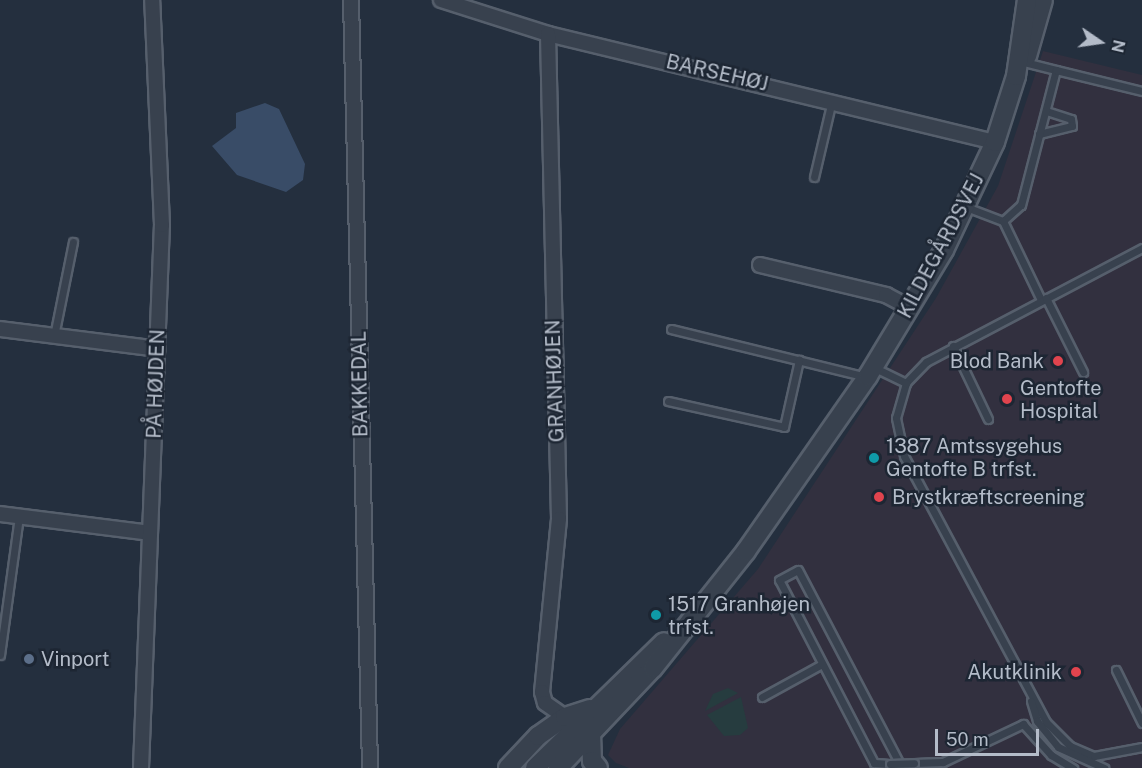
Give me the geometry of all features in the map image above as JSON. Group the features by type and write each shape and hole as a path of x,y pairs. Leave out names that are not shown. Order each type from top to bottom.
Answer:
{"street":[{"name":"PÅ HØJDEN","path":"141,768 158,349 161,155 152,0"},
{"name":"BAKKEDAL","path":"351,0 369,768"},
{"name":"BARSEHØJ","path":"441,0 476,4 548,34 832,100 995,142"},
{"name":"KILDEGÅRDSVEJ","path":"1020,69 1027,0"},
{"name":"KILDEGÅRDSVEJ","path":"558,768 653,668 675,634 770,521 870,372 966,207 995,142 1043,0"},
{"name":"GRANHØJEN","path":"548,34 559,519 542,692 545,703 564,717"},
{"path":"760,265 886,295 909,307"},
{"path":"0,329 158,349"},
{"path":"0,514 150,533"},
{"name":"KILDEGÅRDSVEJ","path":"535,768 591,709 675,634"},
{"name":"KILDEGÅRDSVEJ","path":"508,768 564,717 591,709"},
{"path":"591,733 592,761 598,768"}],"lane":[{"path":"1020,69 1056,70 1142,91"},
{"path":"1003,222 1021,205 1056,70"},
{"path":"814,177 832,100"},
{"path":"1040,134 1072,126 1071,119 1046,111"},
{"path":"966,207 1003,222 1083,372"},
{"path":"54,336 73,242"},
{"path":"1142,248 952,346 926,362 906,383 897,408 899,443 1030,696 1054,732 1078,750 1106,757 1142,747"},
{"path":"671,329 799,360 870,372 906,383"},
{"path":"952,346 988,419"},
{"path":"668,401 784,427 799,360"},
{"path":"0,655 19,516"},
{"path":"902,768 798,570 779,580 874,763 890,764 915,763 943,762 1023,724 1051,755 1073,768"},
{"path":"762,696 822,664"},
{"path":"1116,670 1142,723"},
{"path":"1030,696 1037,722 1050,740 1078,759 1104,768"}],"shaded area":[{"name":"Gentofte Hospital","path":"1043,51 1142,75 1142,768 629,768 616,763 608,755 620,729 758,569 936,298 998,186"}],"green space":[{"path":"728,688 738,693 705,711 713,694"},
{"path":"741,697 748,728 740,735 724,736 707,715"}],"water":[{"path":"265,103 279,109 305,164 303,180 286,192 237,175 212,146 236,128 236,113"}],"place":[{"name":"Blod Bank","path":"1058,361"},
{"name":"Gentofte Hospital","path":"1007,399"},
{"name":"1387 Amtssygehus Gentofte B trfst.","path":"874,458"},
{"name":"Brystkræftscreening","path":"879,497"},
{"name":"1517 Granhøjen trfst.","path":"656,615"},
{"name":"Vinport","path":"29,659"},
{"name":"Akutklinik","path":"1076,672"}]}
